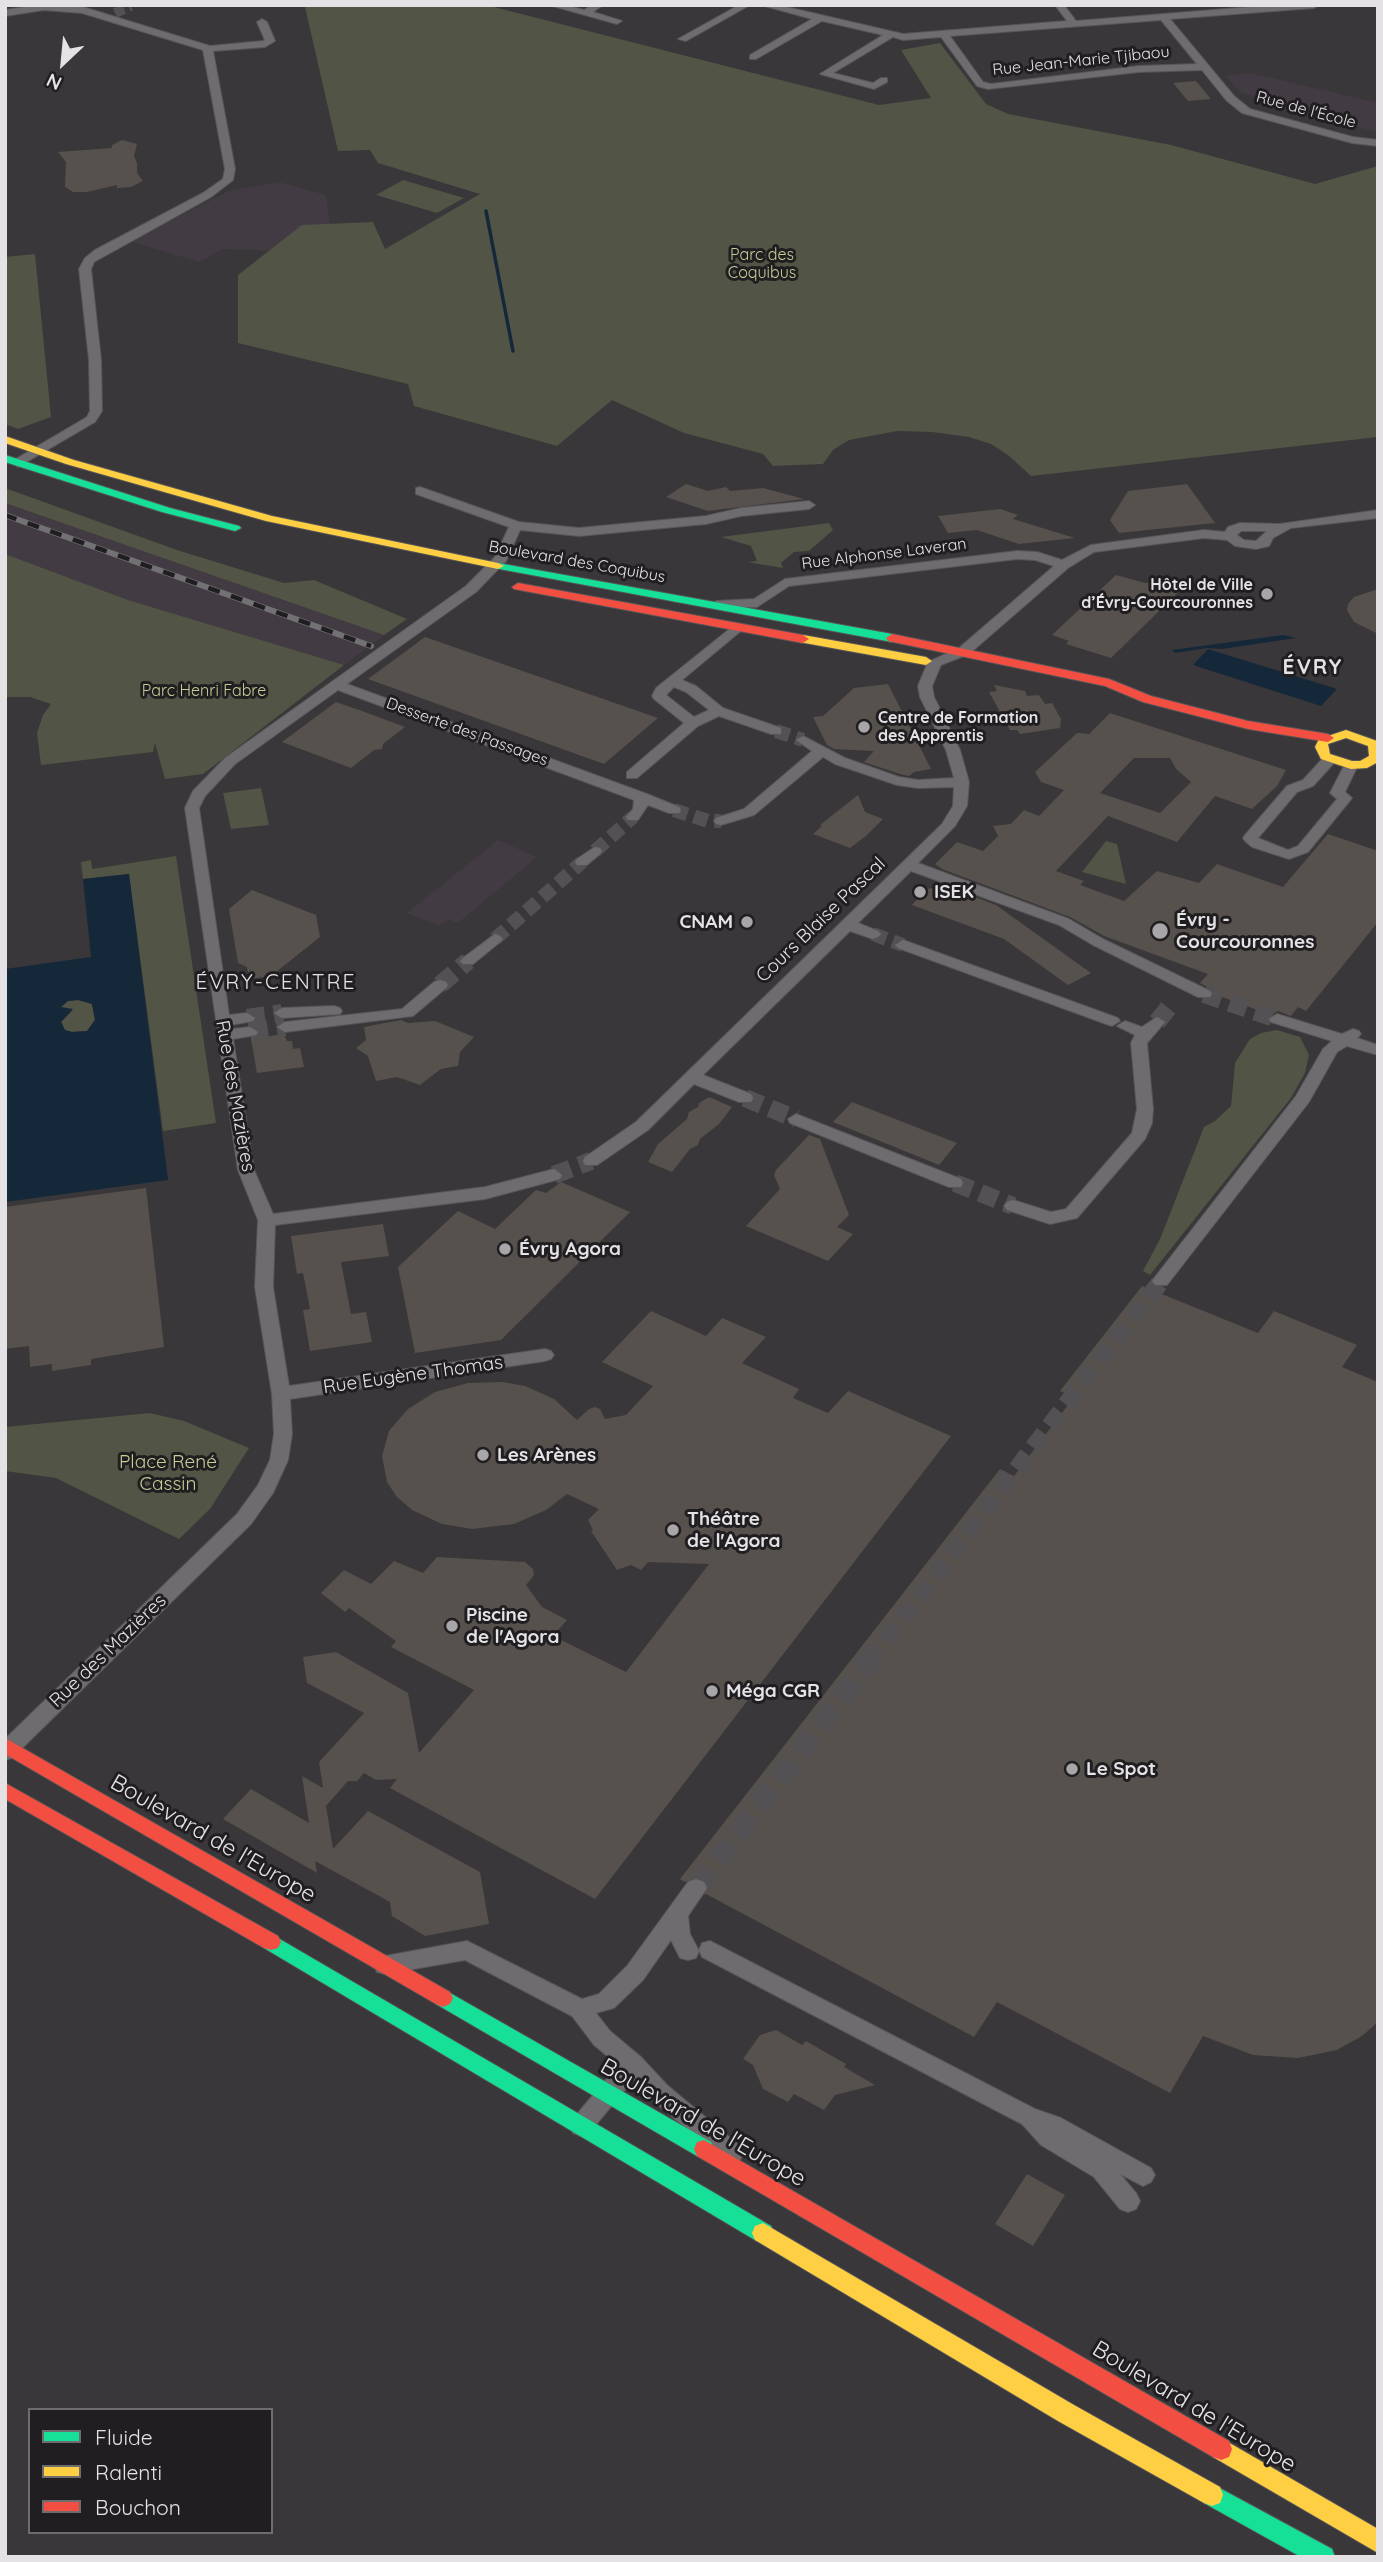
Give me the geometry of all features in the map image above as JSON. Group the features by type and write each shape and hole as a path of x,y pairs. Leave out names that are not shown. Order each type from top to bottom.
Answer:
{"main road":[{"name":"Boulevard des Coquibus","path":"5,439 170,493 270,520 495,565 715,603 964,651 1109,683 1147,699 1248,725 1327,750"},
{"path":"12,461 166,510 245,530"},
{"name":"Boulevard des Coquibus","path":"463,576 1125,698 1147,699"},
{"path":"1351,735 1367,740 1377,749 1374,759 1369,762 1350,765 1327,750 1351,735"},
{"name":"Boulevard de l'Europe","path":"7,1748 1112,2385 1378,2542"},
{"path":"5,1790 328,1976 968,2352 1066,2413 1324,2557"}],"street":[{"path":"553,5 617,21"},
{"path":"585,13 599,5"},
{"path":"683,39 746,5"},
{"path":"765,5 889,36 903,37 1164,19 1314,5"},
{"path":"1059,5 1075,25"},
{"path":"5,13 27,7 62,7 111,15 208,49 265,44 271,41 262,22"},
{"path":"753,57 820,18"},
{"name":"Rue de l'École","path":"1164,19 1236,103 1259,116 1352,140 1373,142"},
{"name":"Rue Jean-Marie Tjibaou","path":"944,34 980,84 991,88 1139,69 1205,67"},
{"path":"884,80 874,86 825,74 889,36"},
{"path":"12,461 39,452 91,419 96,411 85,269 89,260 99,251 207,195 228,180 230,169 208,49"},
{"path":"420,491 516,525 546,530 607,530 706,520 741,512 809,505"},
{"path":"935,663 964,651 1078,554 1110,545 1204,534 1230,536 1236,542 1250,545 1264,543 1269,531 1378,514"},
{"name":"Rue des Mazières","path":"7,1748 256,1504 279,1460 283,1434 281,1394 264,1287 267,1220 246,1170 192,808 198,794 217,771 483,580 495,565 516,525"},
{"name":"Rue Alphonse Laveran","path":"715,603 757,603 785,583 1017,555 1037,556 1063,565"},
{"path":"693,723 659,696 737,627"},
{"name":"Cours Blaise Pascal","path":"592,1161 627,1139 948,826 960,806 962,782 953,750 927,697 925,686 935,663"},
{"path":"673,681 691,689 718,711 776,731"},
{"name":"Desserte des Passages","path":"335,685 598,779 674,810"},
{"path":"598,779 632,775 693,723 718,711"},
{"path":"803,740 815,745 820,752 910,783 962,782"},
{"path":"1308,783 1345,798 1303,849 1289,855 1257,844 1250,838 1292,789 1308,783 1327,750"},
{"path":"721,821 749,812 820,752"},
{"path":"1337,793 1350,765"},
{"path":"632,775 640,810 633,817"},
{"path":"582,862 595,851"},
{"path":"909,865 1042,912 1204,994"},
{"path":"847,924 873,933"},
{"path":"467,961 495,939"},
{"path":"903,945 1144,1033"},
{"path":"284,1020 407,1013 440,985"},
{"path":"1174,1001 1186,987"},
{"path":"1277,1019 1319,1032 1378,1038"},
{"path":"1013,1206 1050,1218 1071,1214 1139,1135 1144,1123 1145,1109 1138,1057 1139,1043 1144,1033 1157,1022"},
{"path":"223,1028 249,1025"},
{"path":"1296,1025 1320,1047 1316,1070"},
{"path":"1161,1282 1303,1098 1316,1070 1331,1049 1350,1037"},
{"path":"1350,1037 1378,1050"},
{"path":"692,1077 745,1098"},
{"path":"796,1119 955,1183"},
{"path":"267,1220 450,1198 554,1175"},
{"name":"Rue Eugène Thomas","path":"281,1394 545,1355"},
{"path":"580,2009 606,2001 635,1973 696,1888"},
{"path":"677,1916 679,1935 699,1950 1029,2117 1053,2125 1143,2175"},
{"path":"385,1965 467,1950 580,2009 602,2038 633,2064 659,2092 775,2190"},
{"path":"582,2126 633,2064"},
{"path":"1029,2117 1049,2138 1102,2170 1128,2200"}],"shaded area":[{"path":"1250,73 1378,103 1378,132 1270,106 1276,101 1241,93 1226,76"},
{"path":"279,182 326,195 332,240 282,251 223,249 199,262 130,241 229,191"},
{"path":"5,503 384,635 344,665 128,600 5,554"},
{"path":"498,840 537,857 458,923 448,919 439,926 407,913"}],"green space":[{"name":"Parc des Coquibus","path":"486,5 879,105 931,98 901,50 940,43 986,104 1008,114 1171,145 1315,184 1378,166 1378,437 1031,476 991,444 969,437 897,431 849,440 833,450 823,464 773,466 763,454 684,433 612,400 557,446 414,406 408,384 238,343 238,275 302,225 373,222 385,249 480,194 378,163 370,150 338,151 305,7"},
{"path":"403,180 464,198 437,213 376,195"},
{"path":"35,254 51,417 18,429 5,424 5,257"},
{"path":"5,488 177,550 284,583 314,580 407,619 384,635 5,503"},
{"path":"829,523 833,530 809,551 794,552 781,563 783,568 747,562 757,561 751,546 721,537"},
{"name":"Parc Henri Fabre","path":"5,554 128,600 344,665 203,774 165,779 155,743 153,752 41,765 37,733 43,715 51,704 30,697 5,697"},
{"path":"261,788 269,825 231,829 223,793"},
{"path":"1106,841 1117,844 1126,884 1082,872"},
{"path":"176,856 216,1123 163,1131 129,874 83,879 81,862 91,860 92,869"},
{"path":"78,1000 92,1004 95,1020 87,1031 65,1030 61,1022 72,1011 61,1007 68,1001"},
{"path":"1277,1030 1300,1037 1309,1055 1305,1073 1291,1098 1150,1275 1143,1271 1160,1239 1204,1127 1231,1106 1235,1063 1250,1039 1261,1033"},
{"name":"Place René Cassin","path":"150,1413 184,1421 249,1448 210,1509 179,1539 56,1478 5,1471 5,1427"}],"water":[{"path":"1283,635 1296,638 1222,649 1207,648 1175,653 1172,650"},
{"path":"1208,649 1337,689 1321,706 1193,665"},
{"path":"129,874 168,1180 5,1202 5,969 91,957 83,879","holes":["78,1000 92,1004 95,1020 87,1031 65,1030 61,1022 73,1009 61,1007 68,1001"]}],"building":[{"path":"1196,81 1211,99 1188,101 1173,83"},
{"path":"122,140 137,144 134,156 137,173 143,181 131,187 117,188 117,185 87,192 73,192 65,187 66,162 58,152 112,148 112,145"},
{"path":"686,484 708,491 726,487 730,491 763,488 804,499 708,511 666,497"},
{"path":"1187,484 1215,523 1119,533 1110,520 1128,491"},
{"path":"1000,509 1018,515 1013,519 1075,538 1019,544 977,530 948,533 938,516"},
{"path":"1116,575 1145,583 1194,577 1111,658 1066,644 1069,641 1052,635"},
{"path":"1378,589 1378,634 1354,622 1347,610 1354,597"},
{"path":"425,637 658,718 604,764 368,679"},
{"name":"Centre de Formation des Apprentis","path":"888,684 931,769 914,772 909,776 900,774 864,762 874,751 834,749 827,745 813,717 823,716 854,688"},
{"path":"994,685 1025,691 1027,696 1039,695 1045,704 1052,703 1061,719 1060,728 1020,734 1017,730 1010,730 989,692 997,691"},
{"path":"336,702 405,727 383,744 382,749 374,750 351,768 282,742"},
{"path":"1110,713 1286,770 1277,786 1252,809 1215,796 1177,842 1108,816 1056,871 1084,881 1080,885 1124,901 1157,871 1199,883 1217,864 1283,887 1328,834 1378,851 1378,922 1306,1011 1298,1007 1291,1016 1278,1011 1271,1015 1214,994 1200,983 1208,974 1104,936 1070,917 935,864 957,842 983,851 998,836 993,826 1011,824 1024,810 1039,816 1064,790 1041,782 1035,772 1077,733 1089,734","holes":["1134,758 1170,758 1176,769 1191,782 1160,813 1100,793"]},
{"path":"858,795 865,812 883,819 867,835 850,848 813,834 822,826 820,825"},
{"path":"946,886 996,905 1091,973 1068,985 1004,939 912,905 926,889"},
{"path":"252,890 316,915 320,937 271,976 249,979 247,967 238,963 229,909"},
{"path":"401,1020 408,1023 435,1021 474,1037 460,1052 458,1066 441,1069 420,1085 397,1077 376,1081 368,1056 356,1048 366,1040 364,1027"},
{"path":"284,1034 287,1041 292,1041 293,1049 300,1048 304,1067 257,1073 251,1039"},
{"path":"709,1097 732,1107 719,1124 700,1139 698,1145 690,1149 672,1172 648,1162 658,1144 687,1119 689,1112"},
{"path":"852,1102 957,1143 939,1165 833,1122"},
{"path":"809,1135 820,1139 849,1215 837,1227 853,1234 828,1261 746,1226 780,1189 774,1175 776,1170"},
{"name":"Évry Agora","path":"561,1182 630,1212 501,1340 415,1353 398,1267 458,1211 495,1229 536,1190 546,1193"},
{"path":"146,1188 164,1347 91,1359 91,1365 52,1371 52,1364 30,1367 29,1346 5,1349 5,1207"},
{"path":"383,1224 389,1256 341,1262 351,1314 366,1312 372,1342 310,1351 303,1310 310,1309 303,1273 297,1274 291,1236"},
{"name":"Le Spot","path":"1142,1286 1258,1333 1274,1311 1357,1345 1342,1367 1378,1382 1378,2022 1362,2036 1337,2050 1298,2058 1253,2055 1203,2036 1170,2093 997,2002 974,2037 706,1894 709,1887 705,1880 697,1877 685,1882 680,1879 1000,1469 1014,1476 1074,1397 1060,1391"},
{"path":"651,1311 706,1336 722,1318 766,1337 742,1363 799,1389 793,1398 828,1413 848,1391 951,1436 595,1899 390,1788 397,1779 376,1780 364,1773 357,1781 348,1781 326,1806 333,1849 368,1811 480,1872 489,1924 425,1936 392,1916 390,1902 315,1861 317,1873 223,1819 251,1789 309,1823 302,1776 323,1788 319,1762 364,1713 307,1683 303,1657 336,1652 408,1693 419,1753 474,1690 391,1647 396,1641 349,1608 345,1612 321,1593 344,1570 371,1584 394,1561 423,1573 437,1557 525,1562 533,1569 534,1575 526,1585 542,1607 567,1620 553,1636 626,1672 709,1564 648,1562 641,1570 631,1565 617,1570 591,1531 593,1530 588,1520 599,1509 567,1494 546,1510 514,1524 472,1529 442,1524 412,1510 397,1497 387,1482 382,1456 389,1431 408,1409 435,1392 468,1383 503,1382 525,1386 554,1399 577,1420 595,1407 600,1409 605,1419 626,1415 653,1386 602,1362"},
{"path":"776,2030 802,2045 806,2041 846,2064 844,2067 875,2085 835,2095 824,2110 794,2094 788,2102 763,2089 753,2065 743,2059 760,2035"},
{"path":"1027,2174 1065,2195 1033,2246 995,2224"}],"waterway":[{"path":"486,211 513,351"}],"tunnel":[{"path":"115,13 131,6"},
{"path":"776,731 803,740"},
{"path":"674,810 708,821 721,821"},
{"path":"595,851 633,817"},
{"path":"495,939 582,862"},
{"path":"873,934 903,945"},
{"path":"440,985 468,961 465,963"},
{"path":"1204,994 1277,1019"},
{"path":"1157,1022 1174,1001"},
{"path":"247,1018 282,1013"},
{"path":"250,1032 285,1027"},
{"path":"745,1098 796,1119"},
{"path":"554,1175 591,1161"},
{"path":"955,1183 1013,1206"},
{"path":"869,1662 1161,1281"},
{"path":"696,1888 871,1660"}],"railway":[{"path":"5,515 371,646"}],"traffic: fast":[{"path":"5,458 166,510 235,528"},
{"path":"498,566 892,638"},
{"path":"271,1942 763,2233"},
{"path":"443,1998 704,2149"},
{"path":"1212,2495 1324,2557"}],"traffic: slow":[{"path":"5,439 70,462 270,519 498,566"},
{"path":"803,639 926,661"},
{"path":"1346,734 1373,744 1377,754 1374,759 1362,765 1351,765 1325,756 1321,747 1323,742 1346,734"},
{"path":"763,2233 1066,2413 1212,2495"},
{"path":"1221,2449 1378,2542"}],"traffic: jam":[{"path":"518,587 803,639"},
{"path":"892,638 1109,683 1147,699 1248,725 1328,738"},
{"path":"5,1745 443,1998"},
{"path":"5,1790 271,1942"},
{"path":"704,2149 1221,2449"}],"place":[{"name":"Hôtel de Ville d’Évry-Courcouronnes","path":"1267,594"},
{"name":"Centre de Formation des Apprentis","path":"864,727"},
{"name":"ISEK","path":"920,892"},
{"name":"CNAM","path":"747,922"},
{"name":"Évry - Courcouronnes","path":"1160,931"},
{"name":"Évry Agora","path":"505,1249"},
{"name":"Les Arènes","path":"483,1455"},
{"name":"Théâtre de l'Agora","path":"673,1530"},
{"name":"Piscine de l'Agora","path":"452,1626"},
{"name":"Méga CGR","path":"712,1691"},
{"name":"Le Spot","path":"1072,1769"}],"district":[{"name":"ÉVRY","path":"1313,668"},
{"name":"ÉVRY-CENTRE","path":"276,983"}]}
